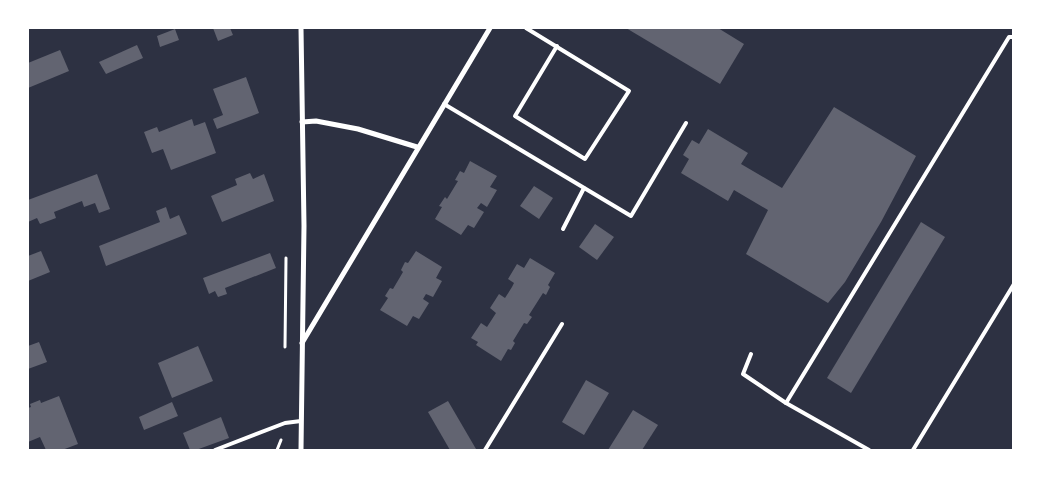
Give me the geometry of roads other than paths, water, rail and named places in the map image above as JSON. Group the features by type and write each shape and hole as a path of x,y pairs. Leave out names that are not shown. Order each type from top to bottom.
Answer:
{"street":[{"path":"301,28 304,226 301,450"},
{"path":"301,344 417,147 490,28"},
{"path":"302,122 316,122 358,129 417,147"}],"lane":[{"path":"526,28 557,46 629,91 585,159 515,116 557,46"},
{"path":"786,403 1009,37 1014,37"},
{"path":"444,104 631,216 686,123"},
{"path":"562,229 584,188"},
{"path":"913,450 1014,284"},
{"path":"485,450 562,324"},
{"path":"750,354 743,374 786,403 869,450"},
{"path":"215,450 285,423 301,421"}]}
